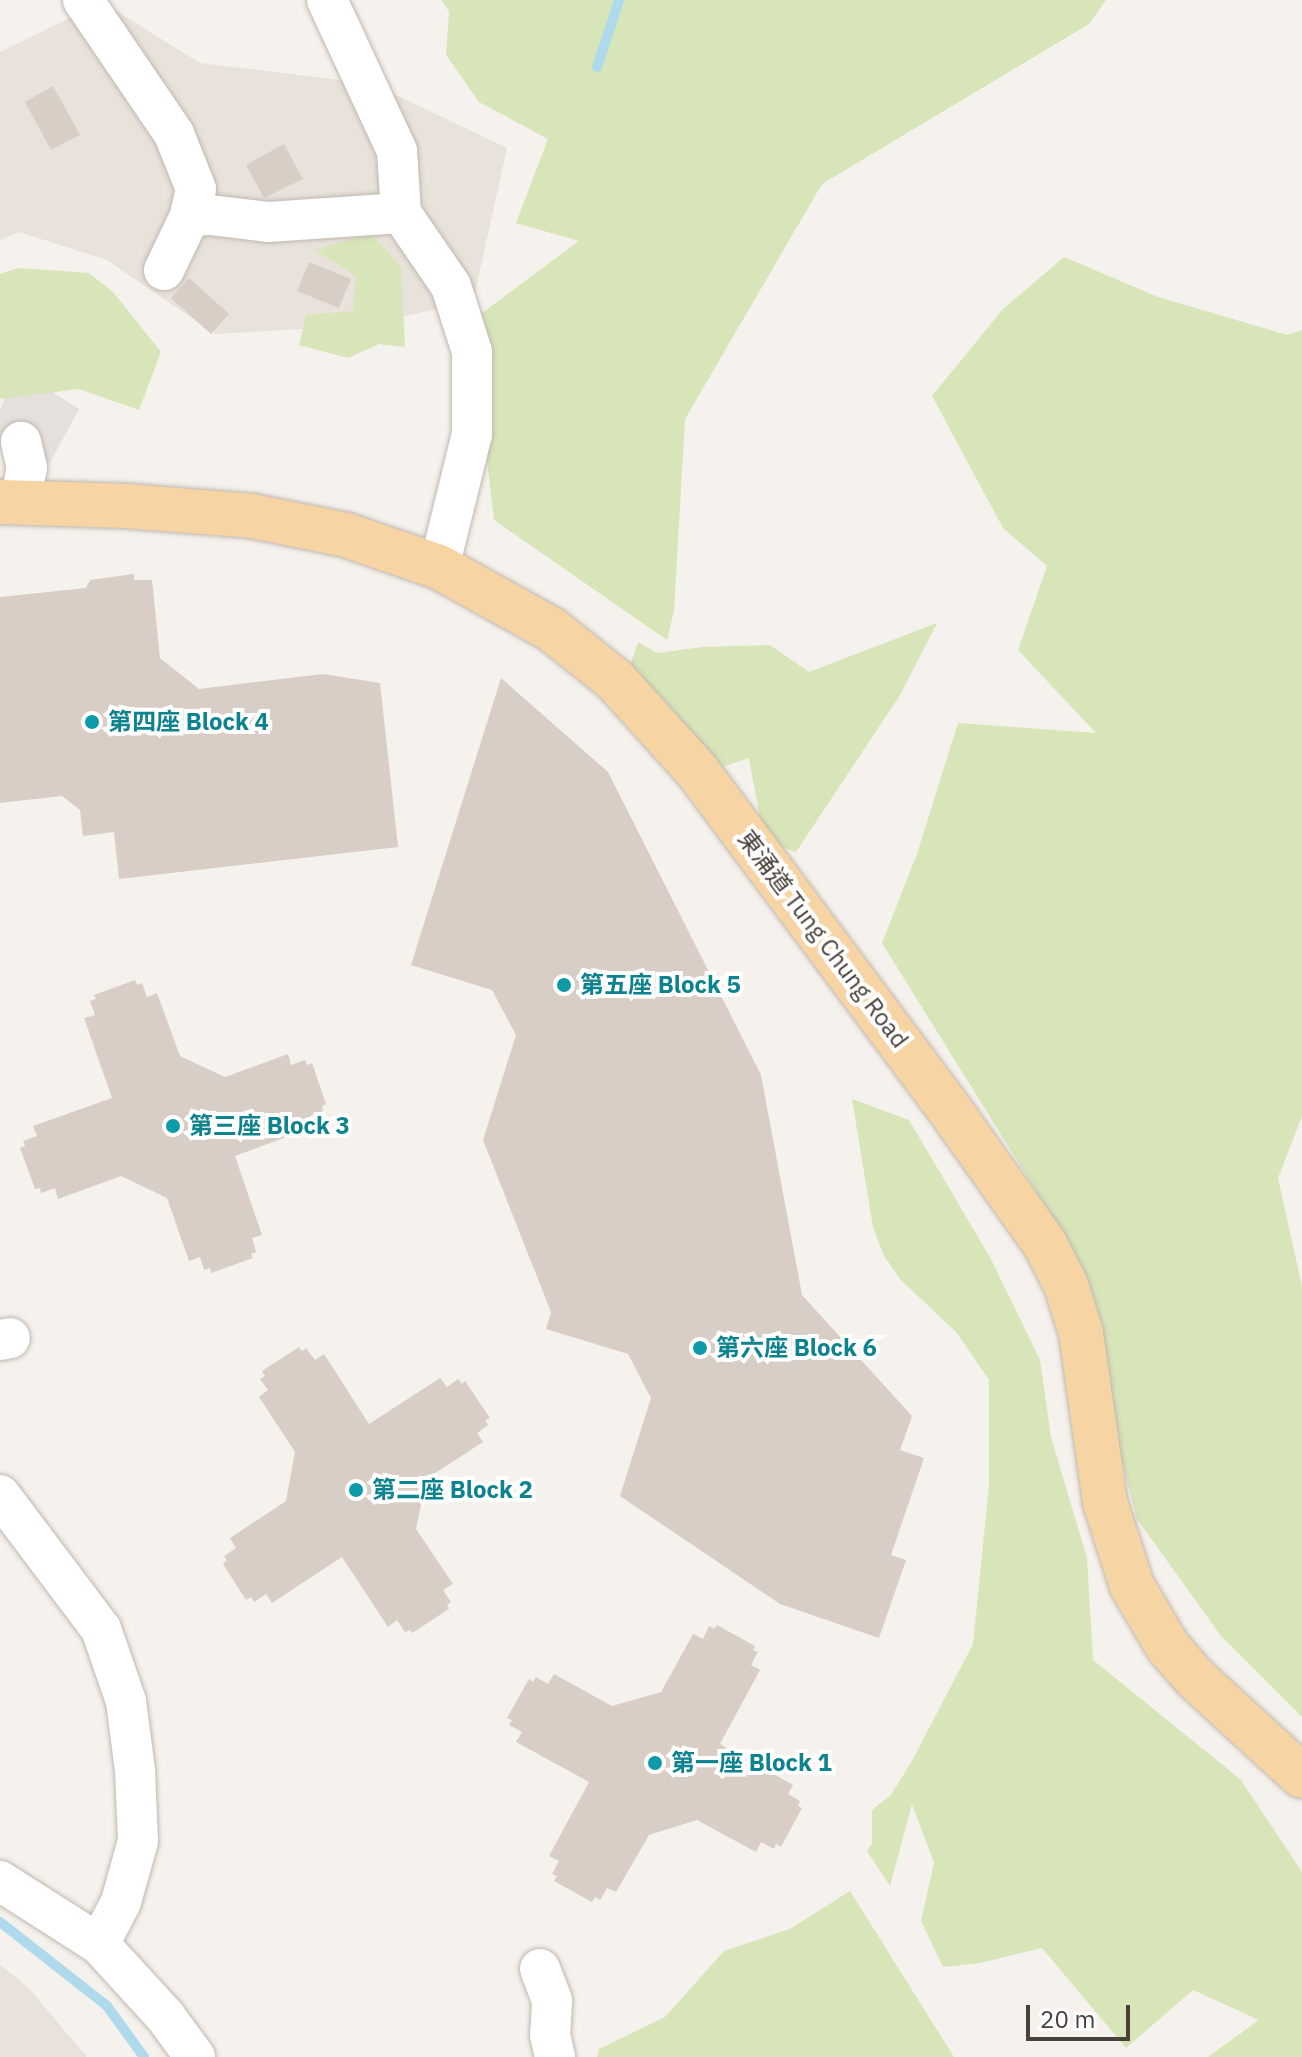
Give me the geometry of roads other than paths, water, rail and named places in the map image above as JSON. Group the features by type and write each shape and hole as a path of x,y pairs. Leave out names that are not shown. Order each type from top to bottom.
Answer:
{"main road":[{"name":"東涌道 Tung Chung Road","path":"10,503 126,506 252,516 346,535 439,567 551,629 615,680 668,735 1018,1203 1056,1264 1075,1311 1089,1369 1105,1502 1132,1586 1168,1647 1195,1678 1302,1776"}],"street":[{"path":"83,0 174,134 196,189 190,216 164,270"},
{"path":"327,0 397,151 401,213 451,286 472,352 472,434 439,567"},
{"path":"190,216 210,215 268,222 401,213"},
{"path":"10,503 27,468 21,442"},
{"path":"0,1495 101,1629 126,1701 135,1770 138,1841 121,1902 99,1944"},
{"path":"0,1881 99,1944 165,2016 195,2057"},
{"path":"540,1969 552,2001 550,2035 555,2057"}],"waterway":[{"path":"597,67 619,0"},
{"path":"0,1922 107,2006 144,2057"}],"place":[{"name":"第四座 Block 4","path":"92,722"},
{"name":"第五座 Block 5","path":"564,985"},
{"name":"第三座 Block 3","path":"173,1126"},
{"name":"第六座 Block 6","path":"700,1348"},
{"name":"第二座 Block 2","path":"356,1490"},
{"name":"第一座 Block 1","path":"655,1763"}]}
